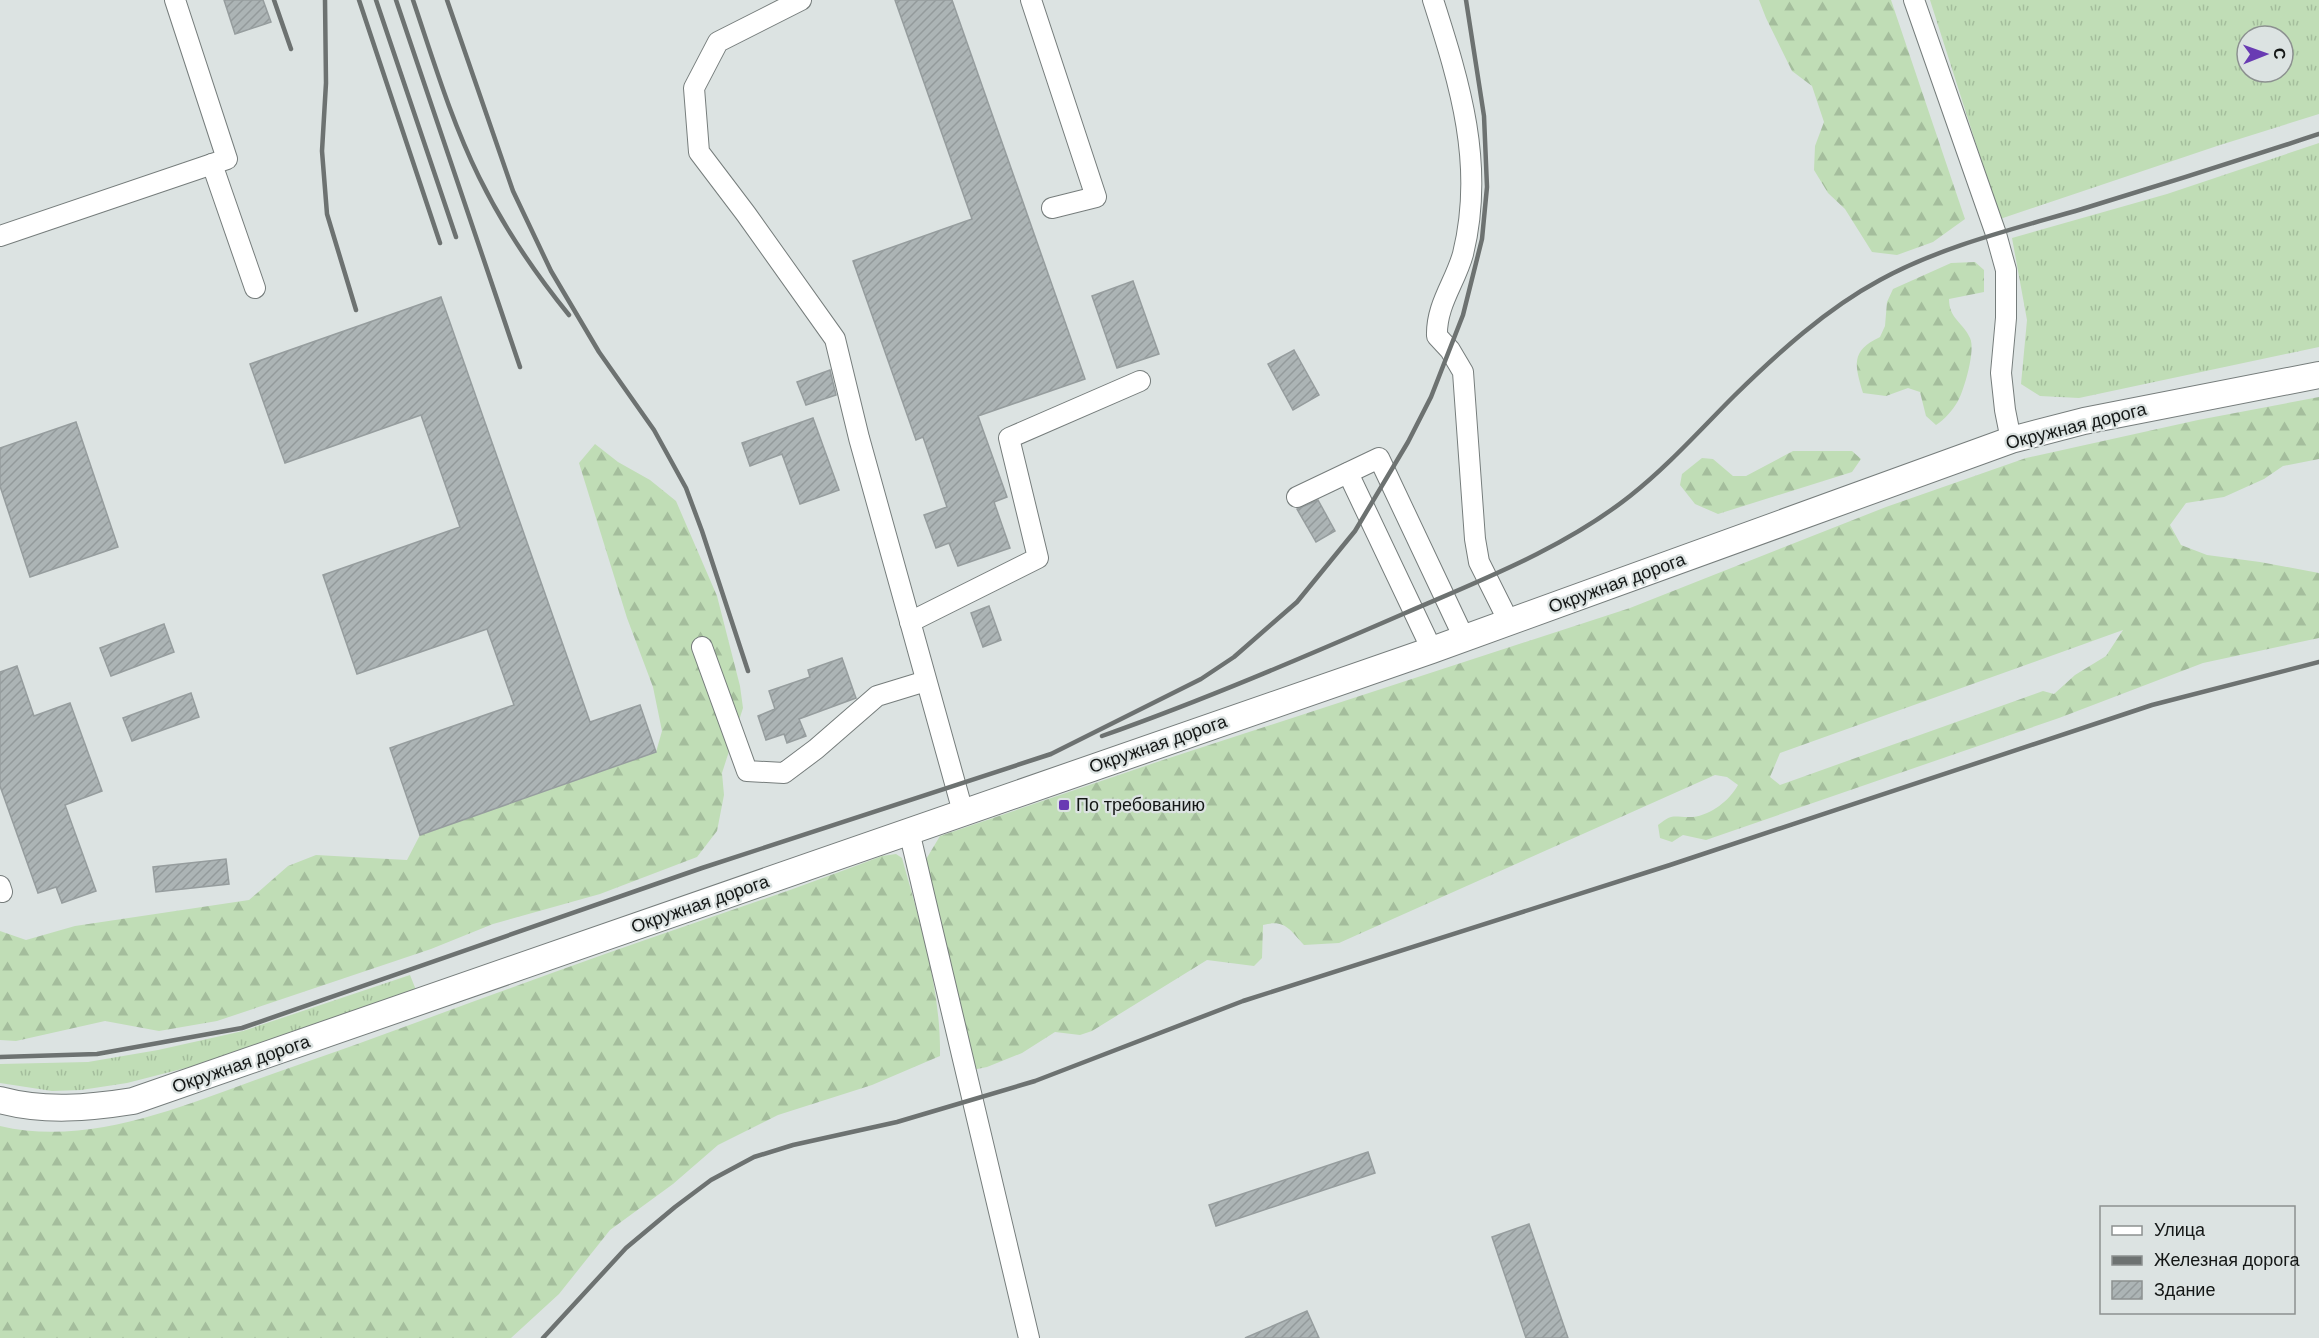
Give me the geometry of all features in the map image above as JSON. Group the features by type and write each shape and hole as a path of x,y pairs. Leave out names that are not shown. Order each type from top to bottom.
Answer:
{"main road":[{"name":"Окружная дорога","path":"0,1100 51,1107 91,1108 133,1101 1431,650 2012,440 2084,421 2319,375"}],"street":[{"path":"0,236 227,159 175,0"},
{"path":"801,0 718,42 694,88 699,152 835,339 859,438 963,812"},
{"path":"1031,0 1096,197 1052,208"},
{"path":"1433,0 1451,56 1470,135 1471,205 1462,255 1437,319 1437,336 1450,350 1463,372 1475,539 1479,562 1509,622"},
{"path":"1914,0 1996,234 2006,270 2006,318 2001,373 2005,410 2012,440"},
{"path":"212,164 255,288"},
{"path":"910,622 1038,558 1009,438 1140,381"},
{"path":"1297,497 1379,458 1464,638"},
{"path":"1348,473 1431,650"},
{"path":"702,647 747,771 784,773 816,749 877,696 926,681"},
{"path":"909,831 1029,1338"}],"green space":[{"path":"1759,0 1891,0 1965,219 1933,242 1897,255 1872,252 1845,209 1828,193 1814,170 1815,146 1824,122 1812,86 1792,71"},
{"path":"1930,0 2319,0 2319,114 2000,219"},
{"path":"2319,143 2319,347 2079,398 2040,396 2021,384 2027,320 2012,238 2167,194"},
{"path":"1975,262 1984,270 1984,292 1949,299 1951,311 1970,338 1972,351 1963,388 1951,411 1936,425 1926,416 1920,392 1908,388 1886,396 1863,393 1857,367 1859,353 1870,342 1880,337 1885,326 1887,302 1893,289 1951,263"},
{"path":"2319,397 2319,459 2283,466 2264,479 2224,497 2186,503 2170,525 2181,545 2207,555 2319,573 2319,638 2203,663 2059,718 1706,840 1683,835 1672,842 1660,838 1658,825 1668,818 1700,816 1719,806 1730,796 1738,785 1727,777 1715,775 1339,943 1304,945 1291,930 1282,925 1277,923 1263,925 1262,958 1254,966 1207,960 1092,1031 1080,1035 1055,1032 1022,1053 987,1067 972,1070 922,866 940,836 1160,761 1630,608 1886,507 2026,458 2198,420","holes":["2123,630 2106,656 2075,675 2054,694 2043,691 1780,785 1770,777 1780,753"]},
{"path":"595,444 618,462 650,480 676,501 717,596 740,686 743,708 722,773 724,795 717,831 697,857 600,894 493,924 431,949 217,1021 159,1031 105,1021 16,1041 0,1040 0,931 26,940 75,926 249,900 288,866 316,855 407,860 420,835 656,752 662,731 653,687 627,618 579,463"},
{"path":"1793,451 1852,451 1861,459 1852,472 1718,514 1695,504 1680,485 1682,474 1702,458 1713,459 1733,476 1746,476"},
{"path":"896,854 902,858 928,956 937,1006 940,1056 872,1085 778,1115 718,1145 673,1184 610,1230 559,1294 511,1338 0,1338 0,1126 35,1131 70,1131 105,1127 175,1109 593,958 882,856"},
{"path":"410,975 416,990 209,1062 127,1083 81,1090 52,1091 0,1083 0,1064 88,1062 158,1050 243,1031"}],"building":[{"path":"224,0 263,0 271,22 235,34"},
{"path":"895,0 952,0 1085,379 978,416 1007,497 994,502 1010,548 958,566 949,543 936,548 924,515 947,507 923,437 916,440 853,261 972,219"},
{"path":"1133,281 1159,354 1117,368 1092,296"},
{"path":"441,297 590,722 640,705 656,752 420,835 390,748 514,705 487,629 357,674 323,575 460,527 421,415 285,463 250,364"},
{"path":"1294,350 1319,395 1293,410 1268,364"},
{"path":"830,370 836,395 806,405 797,382"},
{"path":"813,418 839,490 800,504 782,454 750,466 742,443"},
{"path":"76,422 118,547 30,577 0,486 0,448"},
{"path":"1318,500 1335,531 1316,542 1297,509"},
{"path":"989,606 1001,640 983,647 971,613"},
{"path":"164,624 174,652 111,676 100,648"},
{"path":"842,658 856,698 799,719 806,736 787,743 784,734 766,740 758,716 775,709 769,691 810,677 808,670"},
{"path":"17,666 34,716 70,703 102,791 65,805 96,891 62,903 56,887 38,893 0,786 0,672"},
{"path":"191,693 199,717 132,741 123,718"},
{"path":"226,859 229,884 156,892 153,867"},
{"path":"1368,1152 1375,1173 1216,1226 1209,1205"},
{"path":"1529,1224 1568,1338 1526,1338 1492,1237"},
{"path":"1307,1311 1319,1338 1245,1338"}],"railway":[{"path":"274,0 291,49"},
{"path":"325,0 326,83 322,151 327,214 356,310"},
{"path":"359,0 440,243"},
{"path":"376,0 456,237"},
{"path":"396,0 520,367"},
{"path":"413,0 451,112 479,177 520,248 569,315"},
{"path":"447,0 513,191 551,271 599,352 654,430 686,488 748,671"},
{"path":"0,1057 97,1054 242,1028 702,868 1051,754 1201,679 1234,657 1297,602 1355,531 1408,442 1431,397 1463,315 1482,239 1487,187 1484,116 1466,0"},
{"path":"1102,736 1216,693 1329,646 1491,576 1577,532 1604,515 1644,484 1803,333 1841,304 1904,268 1979,239 2141,191 2319,134"},
{"path":"543,1338 626,1248 711,1180 754,1157 793,1145 897,1122 1035,1081 1243,1001 1670,865 2152,705 2319,662"}],"place":[{"name":"По требованию","path":"1064,805"}]}
